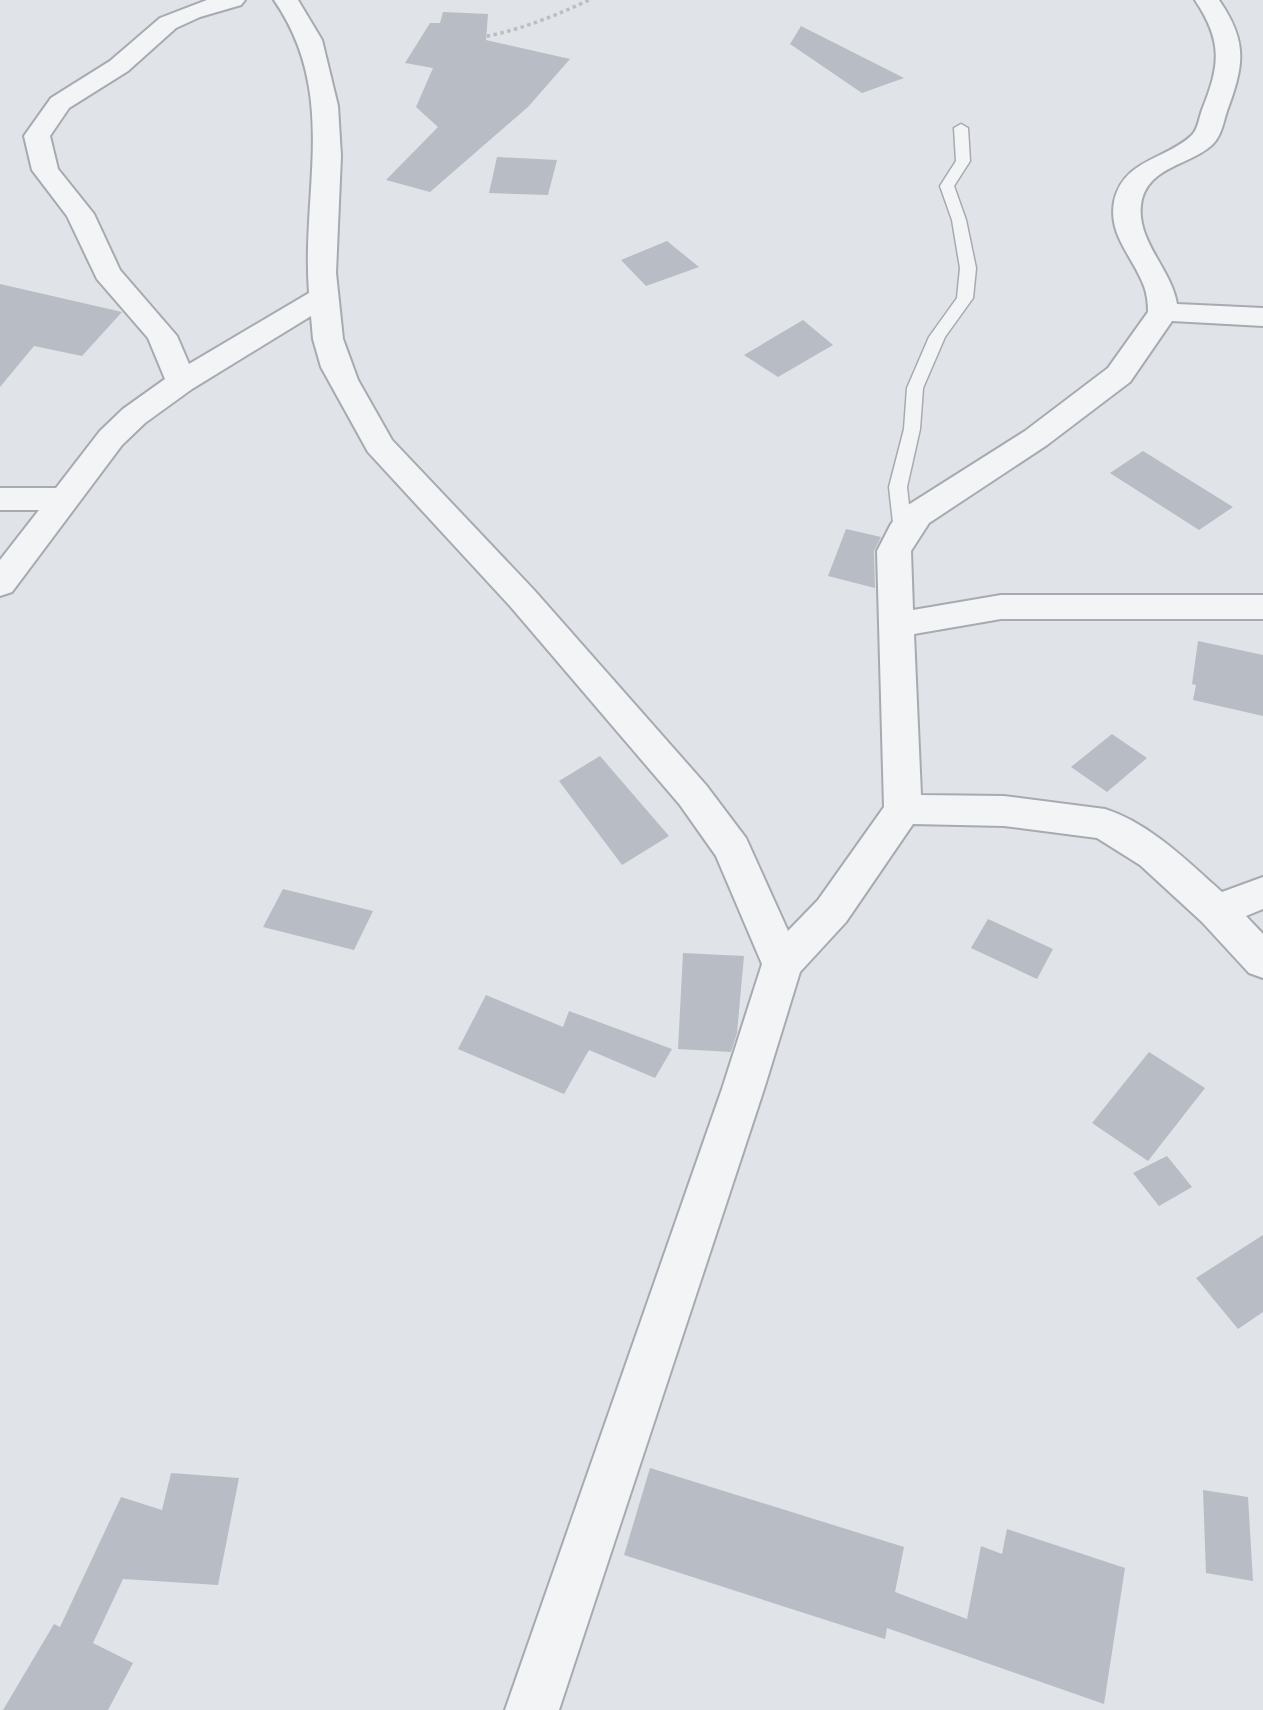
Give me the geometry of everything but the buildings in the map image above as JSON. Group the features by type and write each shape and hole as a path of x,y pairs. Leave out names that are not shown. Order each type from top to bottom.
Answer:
{"street":[{"path":"181,382 162,337 107,273 80,214 46,170 37,136 60,103 119,66 168,23 192,12 233,0"},
{"path":"286,0 295,10 314,52 327,120 321,265 328,343 349,392 371,426 379,445 522,598 693,795 732,849 782,964"},
{"path":"532,1710 739,1102 782,964 832,911 903,809 894,551 903,532 917,515 1036,438 1119,375 1142,346 1163,312 1159,286 1131,241 1127,221 1128,200 1137,177 1159,161 1204,139 1210,129 1229,77 1229,42 1222,19 1207,0"},
{"path":"0,584 111,438 134,416 181,382 324,296"},
{"path":"1163,312 1263,317"},
{"path":"0,499 65,499"},
{"path":"896,625 1001,607 1263,607"},
{"path":"903,809 1004,811 1105,824 1154,854 1216,911 1263,961"},
{"path":"1216,911 1263,893"}],"lane":[{"path":"903,532 898,487 912,429 915,388 937,337 965,298 968,268 959,220 947,186 963,161 961,128"}],"path":[{"path":"452,41 484,39 526,30 589,0"}]}
